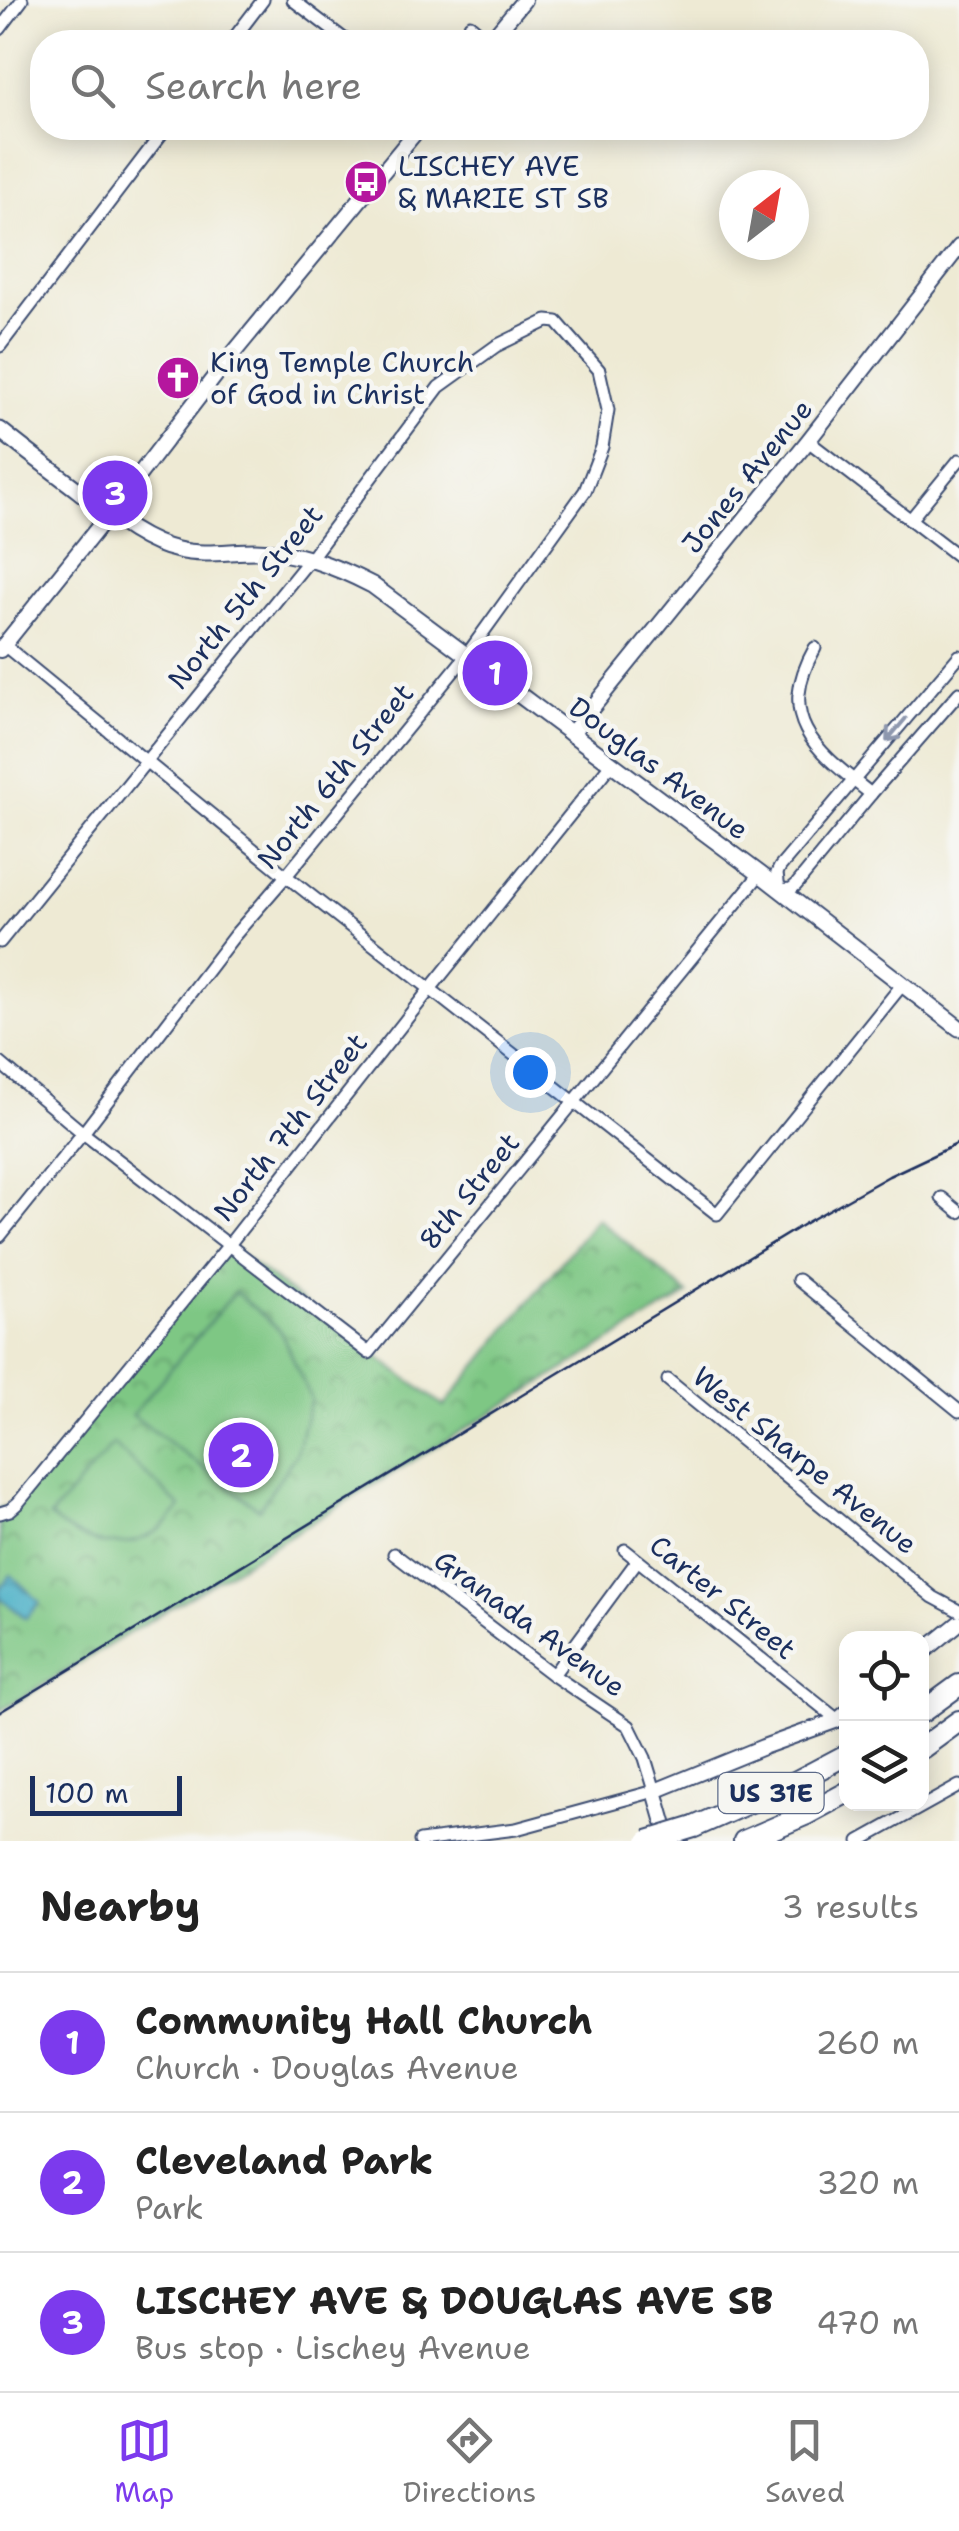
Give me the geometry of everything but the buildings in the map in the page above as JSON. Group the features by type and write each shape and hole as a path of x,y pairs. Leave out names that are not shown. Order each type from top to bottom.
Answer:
{"highway":[{"path":"929,1707 959,1685"},
{"path":"929,1743 959,1722"},
{"name":"US 31E","path":"648,1841 694,1827 794,1783 839,1758"},
{"name":"US 31E","path":"744,1841 839,1797"}],"main road":[{"name":"Douglas Avenue","path":"0,430 145,538 179,550 208,554 282,552 342,570 372,586 957,1023"}],"street":[{"path":"0,29 22,0"},
{"path":"240,30 263,0"},
{"path":"293,0 332,30"},
{"path":"499,30 524,0"},
{"path":"0,346 157,140"},
{"path":"410,140 214,376 2,648 71,708 716,1214 902,985"},
{"name":"Jones Avenue","path":"572,734 959,248"},
{"name":"North 5th Street","path":"0,942 310,559 439,387 496,346 547,321 558,322"},
{"name":"North 6th Street","path":"0,1236 234,936 466,656 586,490 602,447 608,410 599,370 558,322"},
{"path":"808,441 959,557"},
{"path":"910,520 959,460"},
{"path":"815,648 800,679 798,703 802,721 813,742 871,794"},
{"path":"959,656 780,866 779,890 796,885 959,693"},
{"name":"North 7th Street","path":"0,1513 18,1502 228,1246 611,764"},
{"name":"8th Street","path":"228,1246 368,1354 760,874"},
{"path":"0,1063 228,1246"},
{"path":"942,1198 959,1212"},
{"path":"798,1280 959,1410"},
{"name":"West Sharpe Avenue","path":"668,1380 933,1596 959,1611"},
{"name":"Carter Street","path":"625,1550 839,1714"},
{"name":"Granada Avenue","path":"394,1554 553,1675 629,1726 645,1758 654,1791"},
{"path":"553,1675 638,1561"},
{"path":"929,1647 959,1622"},
{"path":"420,1841 516,1829 654,1791 839,1717"},
{"path":"860,1841 959,1786"},
{"path":"654,1791 669,1841"}],"green space":[{"path":"597,1218 688,1294 0,1711 0,1509 18,1502 228,1246 444,1406"},
{"path":"235,1292 280,1330 311,1399 296,1454 259,1509 132,1415"},
{"path":"113,1444 181,1507 159,1530 145,1538 117,1544 89,1540 50,1517"}],"water":[{"path":"11,1575 40,1602 26,1618 0,1598 0,1589"}],"railway":[{"path":"0,1712 809,1221 889,1176 959,1143"}],"place":[{"name":"LISCHEY AVE & MARIE ST SB","path":"366,182"},
{"name":"King Temple Church of God in Christ","path":"178,378"},
{"name":"LISCHEY AVE & DOUGLAS AVE SB","path":"115,493"},
{"name":"Community Hall Church","path":"495,673"},
{"name":"Cleveland Park","path":"241,1455"}]}
